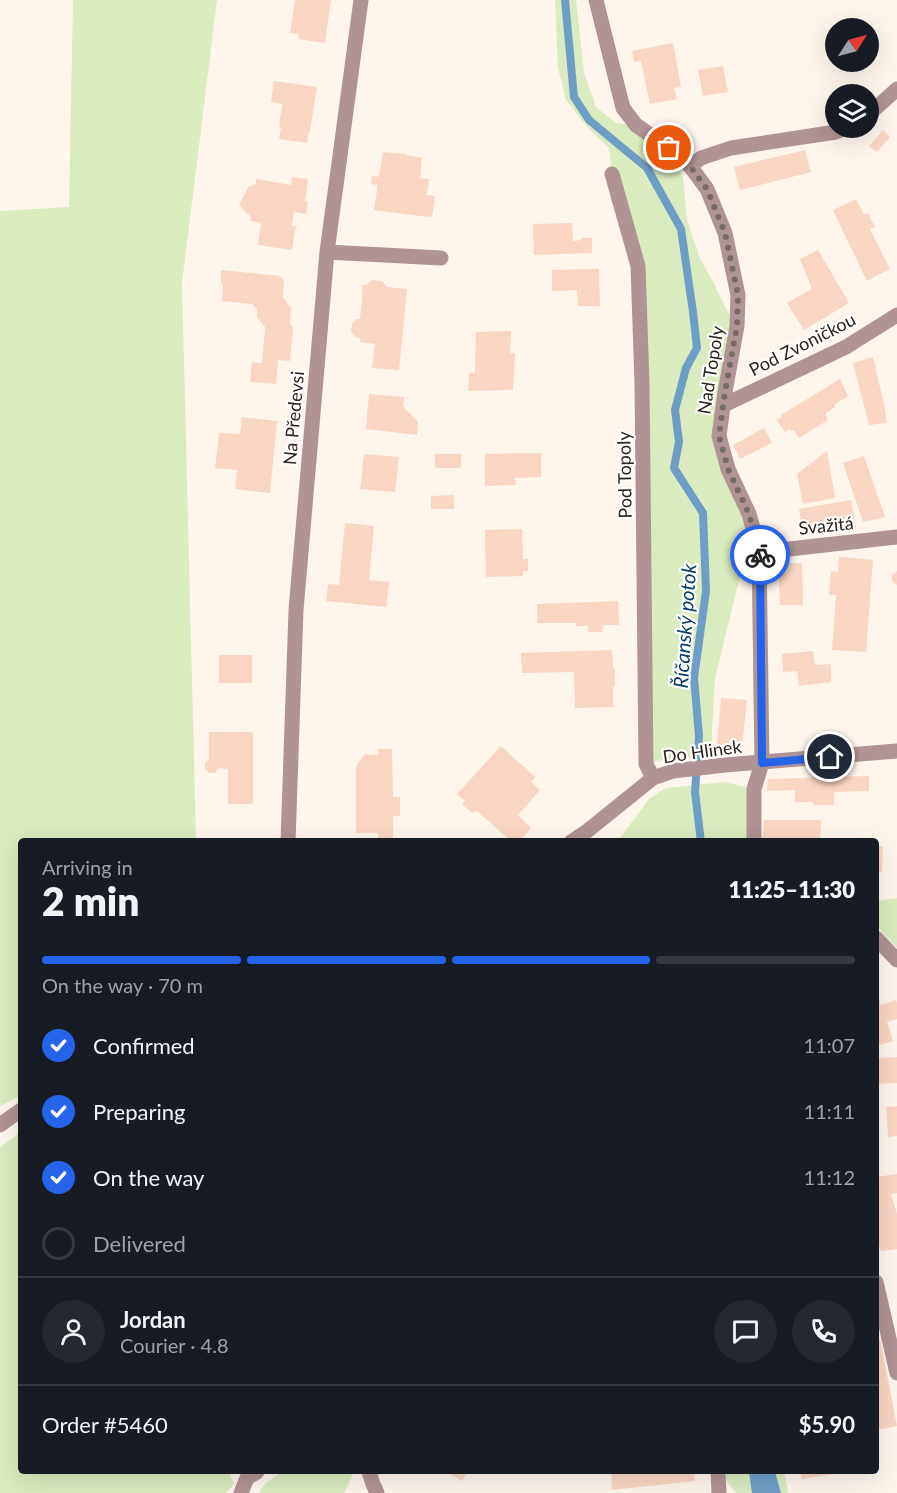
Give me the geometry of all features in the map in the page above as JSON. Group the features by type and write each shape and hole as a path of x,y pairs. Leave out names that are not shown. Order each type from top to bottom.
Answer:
{"street":[{"name":"Na Předevsi","path":"288,838 296,610 327,252 361,0"},
{"name":"Nad Topoly","path":"596,0 623,108 636,125 690,166 707,189 725,233 738,295 737,326 719,436 728,469 749,514 759,550 762,763 754,789 754,838"},
{"path":"879,105 897,89"},
{"path":"690,166 701,158 731,148 825,134"},
{"name":"Pod Topoly","path":"612,174 638,266 642,383 646,764 653,778"},
{"path":"327,252 441,258"},
{"name":"Pod Zvoničkou","path":"724,405 846,347 897,315"},
{"name":"Svažitá","path":"759,550 771,551 897,537"},
{"name":"Do Hlinek","path":"587,837 653,778 674,771 897,751"},
{"path":"879,941 897,960"},
{"path":"0,1125 18,1112"},
{"path":"879,1295 897,1373"},
{"path":"242,1493 247,1478 254,1474"},
{"path":"370,1474 377,1493"},
{"path":"718,1474 719,1493"}],"green space":[{"path":"73,0 217,0 182,283 196,838 18,838 18,1097 0,1106 0,211 69,207"},
{"path":"555,0 576,0 584,73 596,107 616,123 636,125 669,148 683,178 687,220 700,259 737,326 719,436 759,550 739,581 715,679 713,754 646,764 638,266 612,174 609,148 587,127 566,100 558,68"},
{"path":"724,782 754,789 754,838 620,838 649,799 666,788"},
{"path":"897,898 897,948 879,928 879,901"},
{"path":"18,1134 18,1474 230,1474 234,1484 226,1493 0,1493 0,1147"},
{"path":"278,1474 353,1474 344,1493 259,1493 266,1483"},
{"path":"726,1474 784,1474 788,1493 736,1493 726,1480"}],"water":[{"path":"749,1474 776,1474 781,1493 752,1493"}],"building":[{"path":"295,0 331,0 325,43 298,39 299,34 290,33"},
{"path":"673,43 681,87 674,88 677,99 650,104 641,61 634,62 632,51"},
{"path":"723,66 728,92 703,96 698,70"},
{"path":"274,81 317,87 307,143 279,139 282,104 271,102"},
{"path":"883,130 890,137 877,152 869,146 876,138 879,138"},
{"path":"805,150 811,172 740,190 734,167"},
{"path":"383,152 422,158 420,178 429,179 427,195 435,196 432,216 374,210 377,185 371,184 372,176 378,177"},
{"path":"292,177 308,179 305,201 308,202 306,214 294,212 292,226 296,226 292,250 258,245 261,223 250,221 251,217 239,205 249,186 256,184 256,179 291,185"},
{"path":"856,199 864,215 868,213 875,227 870,229 890,269 867,281 833,210"},
{"path":"572,223 573,241 592,238 592,253 534,255 533,224"},
{"path":"818,250 849,303 804,330 787,303 812,289 800,259"},
{"path":"599,269 600,306 578,306 577,290 552,291 552,270"},
{"path":"221,270 280,276 284,281 283,298 291,308 290,324 293,328 290,361 278,360 276,384 250,382 252,362 262,363 265,327 257,317 257,310 252,304 222,301"},
{"path":"372,280 382,281 387,287 407,289 399,370 372,368 375,344 360,342 360,338 355,337 351,331 352,324 360,319 363,285"},
{"path":"511,331 510,353 515,353 513,390 468,391 469,373 475,373 476,332"},
{"path":"873,357 887,423 869,425 853,363"},
{"path":"840,379 848,396 825,414 828,420 799,438 794,430 790,429 785,432 777,420 782,417 781,415"},
{"path":"369,394 404,397 403,406 418,422 417,435 366,429"},
{"path":"242,417 277,421 270,493 235,489 237,470 215,468 219,433 240,434"},
{"path":"764,428 772,443 740,459 733,445"},
{"path":"827,451 835,498 803,504 797,474"},
{"path":"541,453 541,477 515,478 516,485 485,486 485,454"},
{"path":"364,454 399,457 395,492 360,489"},
{"path":"435,454 461,454 461,468 435,468"},
{"path":"864,456 885,517 863,522 843,463"},
{"path":"454,495 454,509 431,509 431,496"},
{"path":"851,500 856,528 803,536 799,509"},
{"path":"345,523 374,526 369,580 389,582 386,607 326,601 328,584 339,585"},
{"path":"522,529 523,559 528,559 528,571 523,571 523,576 486,577 485,530"},
{"path":"839,557 873,560 866,652 832,650 836,595 829,595 831,571 838,572"},
{"path":"802,563 803,605 780,605 778,564"},
{"path":"897,571 897,585 892,581 892,575"},
{"path":"618,601 619,625 603,625 602,632 588,632 588,626 576,626 576,623 537,623 537,604"},
{"path":"612,650 613,668 615,669 613,707 575,708 574,672 522,673 521,653"},
{"path":"813,651 815,665 831,664 831,682 799,686 797,671 783,672 782,654"},
{"path":"219,655 252,655 252,683 219,683"},
{"path":"721,698 747,700 742,747 717,745"},
{"path":"209,732 253,732 253,804 228,804 228,769 219,768 215,773 209,773 205,769 205,763 209,759"},
{"path":"501,746 535,777 531,782 540,790 518,815 531,828 522,838 507,838 477,811 472,813 462,804 465,801 457,794"},
{"path":"378,749 392,749 393,797 400,797 400,816 393,816 393,838 378,838 378,833 356,833 356,766 365,754 378,755"},
{"path":"869,776 869,791 834,792 834,805 795,802 795,790 767,791 768,779"},
{"path":"764,820 821,820 820,838 762,838"},
{"path":"879,846 883,846 882,872 879,872"},
{"path":"879,999 881,1005 896,1000 897,1019 887,1022 893,1041 879,1045"},
{"path":"897,1057 897,1083 879,1084 879,1058"},
{"path":"897,1106 897,1136 888,1137 886,1107"},
{"path":"897,1174 897,1193 891,1194 897,1214 897,1249 881,1251 879,1245 879,1177"},
{"path":"879,1339 897,1426 879,1429"},
{"path":"450,1474 466,1474 462,1481"},
{"path":"611,1474 694,1474 695,1481 612,1490"},
{"path":"801,1474 834,1474 802,1479"}],"waterway":[{"name":"Říčanský potok","path":"565,0 574,97 589,120 647,168 681,229 697,348 686,368 675,410 679,442 674,468 703,513 706,591 694,678 699,736 695,792 701,838"}],"way so far":[{"path":"669,148 690,166 707,189 725,233 738,295 737,326 719,436 728,469 749,514 760,555"}],"route":[{"path":"760,555 762,763 830,757"}]}
